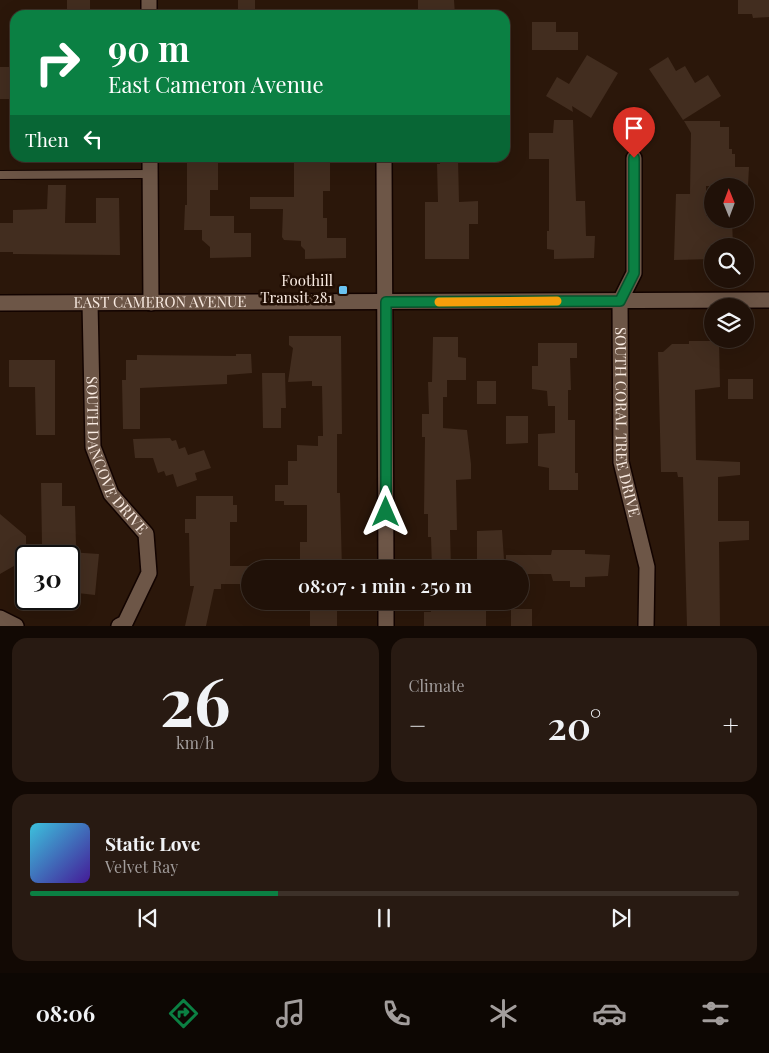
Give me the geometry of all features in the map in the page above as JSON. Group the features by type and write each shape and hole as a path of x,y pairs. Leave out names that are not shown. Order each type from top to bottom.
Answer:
{"street":[{"name":"SOUTH CORAL TREE DRIVE","path":"634,158 634,273 620,301 621,462 647,568 646,626"},
{"path":"150,162 151,303"},
{"path":"384,162 386,560"},
{"name":"EAST CAMERON AVENUE","path":"0,303 769,300"},
{"name":"SOUTH DANCOVE DRIVE","path":"90,303 93,447 111,494 146,534 147,544 149,573 125,623 119,626"},
{"path":"386,610 386,626"},
{"path":"0,618 16,626"}],"lane":[{"path":"0,175 150,174"}],"building":[{"path":"67,0 90,0 90,10 67,10"},
{"path":"238,0 255,0 255,10 238,10"},
{"path":"418,0 454,0 455,10 418,10"},
{"path":"738,0 769,0 769,17 753,18 752,14 738,14"},
{"path":"532,22 556,22 556,32 578,32 578,50 532,50"},
{"path":"587,55 618,73 591,118 572,106 573,112 546,96 557,77 569,84"},
{"path":"668,57 676,71 685,66 695,83 708,75 721,96 683,120 649,69"},
{"path":"0,67 10,67 10,99 0,99"},
{"path":"554,120 573,120 576,201 585,201 586,236 595,236 594,258 554,259 554,250 547,249 547,231 549,231 549,159 529,159 529,133 553,133"},
{"path":"684,121 720,121 720,127 729,127 729,149 732,149 732,154 735,154 735,167 749,167 748,178 704,178 704,228 732,228 733,238 704,238 704,259 674,260 676,194 690,194 691,133"},
{"path":"187,162 218,163 218,190 210,190 210,216 234,216 234,233 251,233 251,257 210,258 210,247 202,240 202,230 184,230 185,205 187,205"},
{"path":"294,162 330,162 330,191 323,191 323,218 327,218 327,238 346,238 346,258 305,259 305,250 301,246 301,241 284,240 282,237 283,209 250,209 250,197 294,197"},
{"path":"440,162 458,162 459,202 478,201 478,224 469,224 469,259 425,259 425,202 438,202 437,164 440,164"},
{"path":"48,185 66,185 65,223 96,223 96,198 119,198 120,255 13,254 13,252 0,252 0,223 13,223 13,210 47,209"},
{"path":"289,336 341,336 342,434 337,434 337,493 340,493 342,560 300,560 300,542 307,542 307,505 284,505 284,501 275,501 275,485 288,485 288,461 297,461 297,445 318,446 318,436 323,436 322,386 312,386 312,381 288,382 293,348 289,345"},
{"path":"433,337 458,337 458,357 466,358 466,380 447,380 447,397 443,397 443,428 467,430 471,479 456,480 457,530 450,530 451,560 432,560 431,537 428,537 428,514 424,514 425,437 422,437 422,414 429,414 428,382 432,382"},
{"path":"689,341 704,341 704,348 719,348 720,387 695,390 696,460 740,462 740,475 718,477 718,521 749,521 749,540 719,542 720,626 687,626 683,477 678,477 677,472 661,472 658,352 663,352 672,344 689,344"},
{"path":"538,343 577,343 577,358 570,358 571,390 568,390 568,420 575,420 575,473 578,473 578,490 549,490 549,468 538,466 538,434 555,433 555,406 548,406 547,391 532,389 532,366 538,366"},
{"path":"236,354 251,354 252,373 227,375 227,384 140,388 140,429 123,429 122,380 126,380 126,360 137,360 137,355 236,356"},
{"path":"9,360 55,360 55,435 36,435 35,387 9,387"},
{"path":"262,373 285,373 286,408 281,408 281,428 263,428"},
{"path":"728,379 753,379 753,399 728,399"},
{"path":"477,381 496,381 496,404 477,404"},
{"path":"506,416 528,416 528,443 506,444"},
{"path":"170,438 172,441 176,440 179,449 185,447 188,455 204,450 211,468 195,473 197,480 177,487 173,474 166,476 164,471 158,473 153,458 135,458 133,439"},
{"path":"41,483 62,483 62,506 75,506 76,545 42,545"},
{"path":"196,496 233,496 233,505 237,505 237,522 230,522 230,566 241,566 241,584 221,584 221,589 214,589 206,626 185,626 194,586 190,586 189,533 185,533 185,519 196,519"},
{"path":"0,514 26,536 26,545 15,545 15,565 0,574"},
{"path":"502,530 504,560 477,560 477,531"},
{"path":"552,550 585,550 585,554 610,555 608,576 585,577 585,587 570,587 570,581 553,581 551,574 529,574 529,560 506,560 506,555 551,555"},
{"path":"80,553 99,554 95,595 80,593"},
{"path":"532,609 532,626 511,626 511,610"},
{"path":"310,610 337,610 337,626 310,626"},
{"path":"431,610 486,611 486,626 424,626 424,612 431,612"}],"slow traffic":[{"path":"439,302 557,301"}],"place":[{"name":"Foothill Transit 281","path":"343,290"}],"route":[{"path":"386,512 386,302 620,301 634,273 634,158"}]}
